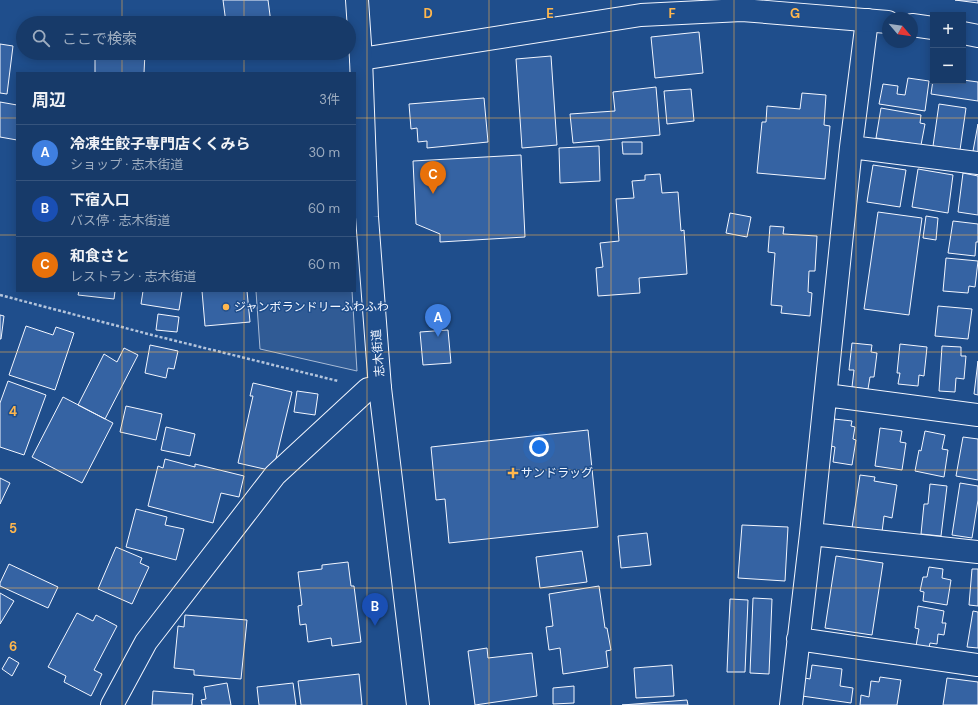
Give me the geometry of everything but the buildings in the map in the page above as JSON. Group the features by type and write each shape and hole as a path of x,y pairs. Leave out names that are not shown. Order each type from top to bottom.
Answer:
{"street":[{"name":"志木街道","path":"357,0 361,59 374,388 418,705"},
{"path":"361,59 642,15 742,10 882,21"},
{"path":"790,705 811,534 851,147 867,20"},
{"path":"918,26 930,28"},
{"path":"966,34 978,36"},
{"path":"851,147 978,163"},
{"path":"112,705 146,642 276,475 374,388"},
{"path":"826,395 978,415"},
{"path":"811,534 978,552"},
{"path":"798,639 978,665"}],"path":[{"path":"0,295 152,335 374,388"}],"shaded area":[{"path":"256,292 352,292 357,371 260,349"}],"place":[{"name":"和食さと","path":"433,194"},
{"name":"ジャンボランドリーふわふわ","path":"226,307"},
{"name":"冷凍生餃子専門店くくみら","path":"438,337"},
{"name":"サンドラッグ","path":"513,473"},
{"name":"下宿入口","path":"375,626"}]}
